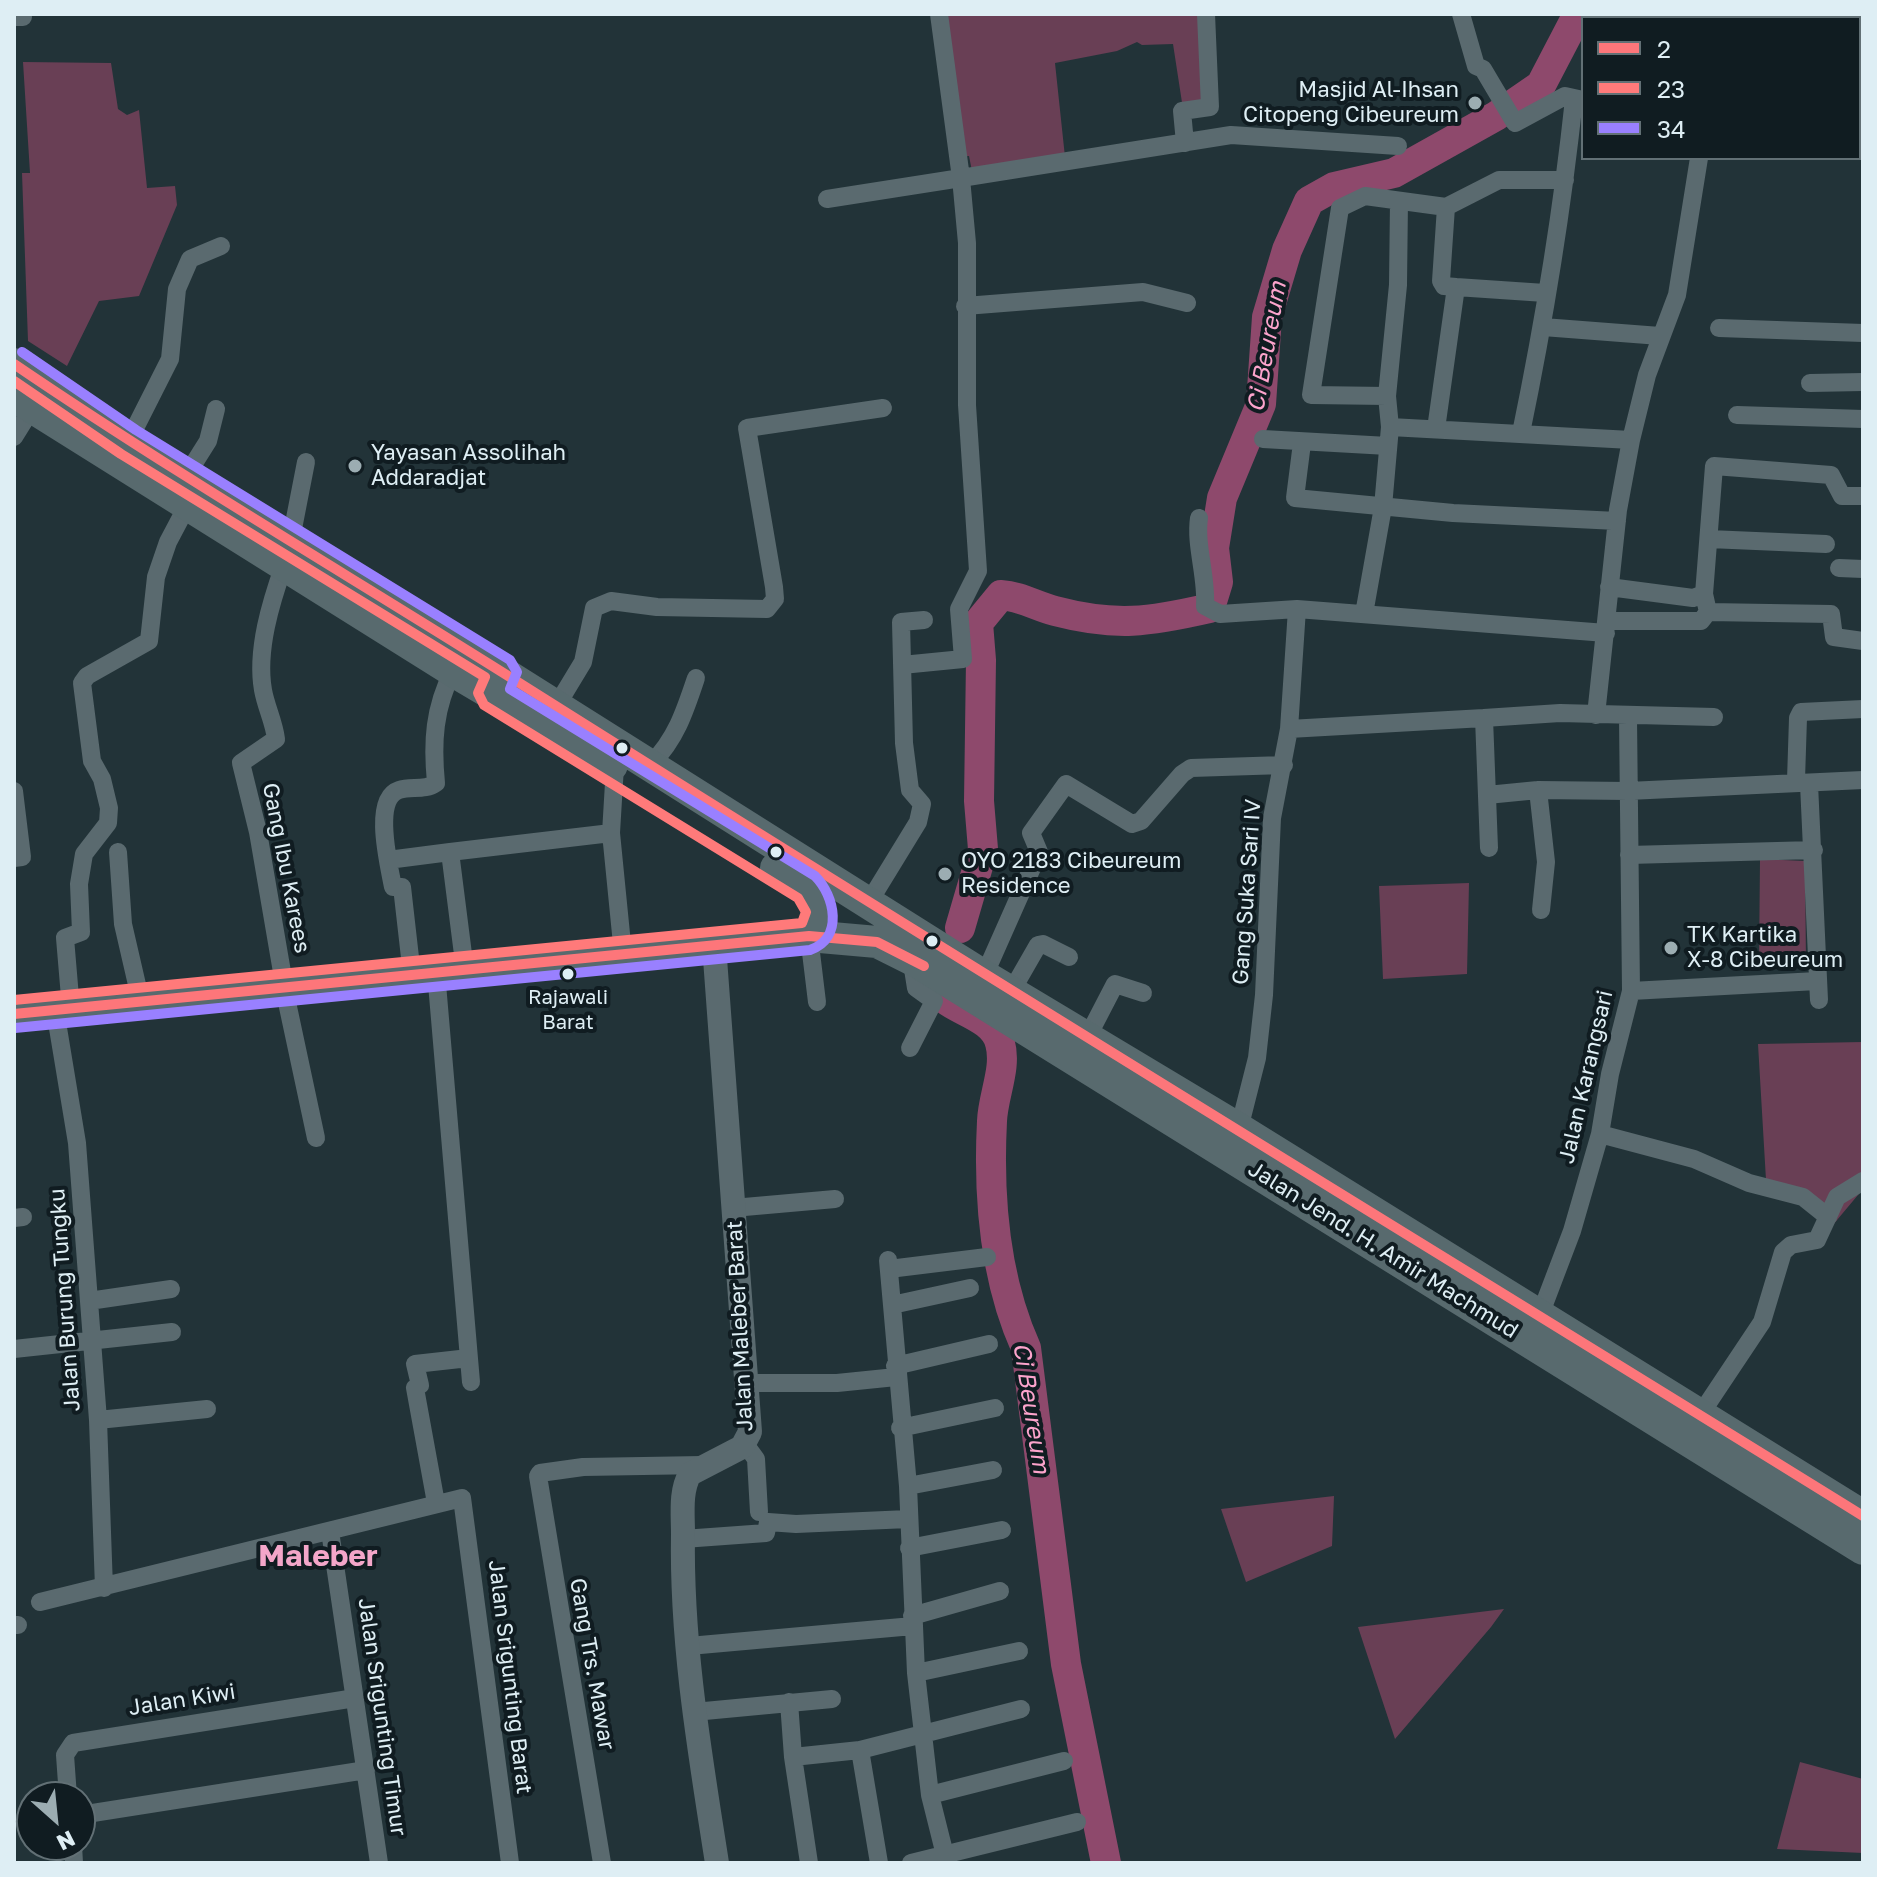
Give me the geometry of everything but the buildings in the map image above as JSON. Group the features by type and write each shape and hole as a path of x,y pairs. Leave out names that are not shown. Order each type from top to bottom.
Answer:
{"highway":[{"path":"14,364 30,397 288,552 497,683 615,766 807,887 816,896 820,909 815,930 809,936"},
{"path":"30,397 128,442 186,491"},
{"path":"288,552 453,671 557,705 869,902 916,952"},
{"path":"14,1014 809,936 877,942 916,952"},
{"name":"Jalan Jend. H. Amir Machmud","path":"916,952 997,984 1239,1129 1863,1549"},
{"name":"Jalan Jend. H. Amir Machmud","path":"916,952 1534,1328 1700,1415 1863,1516"}],"street":[{"path":"902,665 962,660 959,609 978,571 968,431 967,243 939,14"},
{"path":"1185,143 1182,111 1210,107 1206,14"},
{"path":"1461,14 1476,66 1483,69 1515,123 1565,96 1578,99 1555,260 1545,293 1543,327 1521,433"},
{"path":"827,199 1231,135 1398,146"},
{"path":"1596,715 1617,521 1631,440 1660,336 1677,295 1699,160"},
{"path":"1387,396 1311,395 1340,208 1362,196 1446,207 1499,180 1565,180"},
{"path":"1364,614 1383,507 1390,427 1387,396 1398,285 1399,201"},
{"path":"1446,207 1441,281 1444,286 1545,293"},
{"path":"128,442 170,359 176,296 190,259 221,246"},
{"path":"1436,429 1456,287"},
{"path":"965,306 1143,292 1187,303"},
{"path":"1543,327 1660,336"},
{"path":"1719,328 1863,333"},
{"path":"1810,383 1863,382"},
{"path":"14,437 30,397"},
{"path":"557,705 583,662 594,608 601,604 611,601 723,610 767,609 773,603 774,587 749,428 883,408"},
{"path":"186,491 208,441 216,409"},
{"path":"1737,415 1863,419"},
{"path":"1390,427 1631,440"},
{"path":"1263,439 1388,446"},
{"path":"1302,443 1295,498 1383,507 1617,521"},
{"path":"288,552 306,462"},
{"path":"1199,518 1197,529 1212,610 1297,609 1606,627 1701,621 1706,603 1714,466 1831,475 1842,496 1863,496"},
{"name":"Jalan Burung Tungku","path":"104,1588 98,1420 77,1143 63,1009 65,938 81,932 79,884 84,854 108,823 109,808 102,779 92,761 82,683 87,676 149,641 156,577 186,491"},
{"path":"1709,539 1826,544"},
{"name":"Gang Ibu Karees","path":"288,552 270,615 261,668 266,704 276,739 270,746 243,759 242,773 258,832 316,1138"},
{"path":"1839,568 1863,569"},
{"path":"1609,587 1693,598 1706,603 1831,614 1834,637 1863,641"},
{"name":"Gang Suka Sari IV","path":"1239,1129 1257,1058 1264,995 1272,818 1289,729 1297,609"},
{"path":"869,902 918,822 921,810 922,804 910,790 904,743 901,622 924,620"},
{"path":"438,972 402,887 393,887 384,803 397,791 436,783 433,731 442,693 453,671"},
{"path":"651,764 669,746 682,721 696,678"},
{"path":"1631,991 1818,990 1814,850 1803,782 1798,718 1801,712 1863,709"},
{"path":"1289,729 1484,718 1596,715 1628,718 1714,717"},
{"path":"1484,718 1489,848"},
{"name":"Jalan Karangsari","path":"1534,1328 1572,1231 1600,1134 1610,1074 1631,991 1628,718"},
{"path":"997,984 1039,852 1031,833 1066,784 1132,824 1141,821 1182,774 1191,768 1284,765"},
{"path":"615,766 611,833 623,954"},
{"path":"1487,795 1538,790 1628,791 1863,780"},
{"path":"1538,790 1546,862 1541,910"},
{"path":"14,791 22,857 14,858"},
{"path":"388,860 611,833"},
{"path":"1629,855 1814,850"},
{"path":"118,852 123,924 141,1002"},
{"path":"450,852 438,972 471,1382"},
{"path":"809,936 817,1002"},
{"path":"997,984 1038,945 1043,944 1069,957"},
{"name":"Jalan Maleber Barat","path":"703,1465 745,1444 750,1432 714,945"},
{"path":"910,1048 934,1001 916,988 913,969 916,952"},
{"path":"1087,1038 1112,987 1119,983 1143,993"},
{"path":"1600,1134 1694,1159 1749,1183 1803,1197 1828,1217"},
{"path":"1700,1415 1762,1322 1783,1252 1791,1245 1817,1240 1837,1197 1863,1181"},
{"path":"733,1208 835,1199"},
{"path":"946,1859 930,1795 916,1673 908,1486 900,1428 889,1264 987,1257"},
{"path":"892,1305 970,1288"},
{"path":"89,1301 171,1289"},
{"path":"14,1349 172,1332"},
{"path":"745,1383 837,1383 896,1371 989,1344"},
{"path":"40,1602 436,1503 415,1388 420,1385 415,1364 469,1358"},
{"path":"900,1428 995,1408"},
{"path":"98,1420 207,1409"},
{"path":"745,1444 756,1459 759,1512"},
{"path":"703,1465 690,1474 684,1485 683,1539 694,1712 717,1863"},
{"name":"Gang Trs. Mawar","path":"602,1863 541,1501 540,1473 583,1467 703,1465"},
{"path":"908,1486 993,1470"},
{"name":"Jalan Srigunting Barat","path":"436,1503 462,1498 510,1863"},
{"path":"683,1539 766,1533 768,1522 796,1524 908,1519"},
{"path":"909,1548 1002,1530"},
{"name":"Jalan Srigunting Timur","path":"330,1531 379,1863"},
{"path":"689,1646 913,1621 1000,1591"},
{"path":"916,1673 1019,1651"},
{"name":"Jalan Kiwi","path":"67,1781 65,1755 73,1743 355,1698"},
{"path":"694,1712 832,1699"},
{"path":"789,1702 793,1757 809,1863"},
{"path":"793,1757 860,1750 1021,1709"},
{"path":"860,1750 879,1863"},
{"path":"930,1795 1064,1761"},
{"path":"96,1812 366,1770"},
{"path":"911,1863 946,1859 1077,1822"}],"shaded area":[{"path":"939,14 1201,14 1204,101 1183,109 1173,44 1142,45 1137,42 1117,51 1055,63 1065,157 972,171 969,156 956,157"},
{"path":"23,62 111,63 118,109 127,115 139,110 147,188 175,186 177,205 139,296 99,301 67,366 28,341 22,173 30,173"},
{"path":"1760,859 1805,861 1806,964 1759,963"},
{"path":"1469,883 1467,974 1383,979 1379,886"},
{"path":"1863,1042 1863,1189 1832,1226 1803,1198 1767,1197 1758,1044"},
{"path":"1334,1496 1332,1546 1246,1582 1221,1509"},
{"path":"1504,1609 1491,1627 1395,1739 1358,1627"},
{"path":"1800,1762 1863,1779 1863,1853 1777,1849"}],"waterway":[{"name":"Ci Beureum","path":"960,928 983,849 979,801 981,660 978,623 1001,595 1077,616 1115,621 1169,617 1210,608 1218,582 1214,548 1222,498 1261,404 1267,317 1287,250 1309,201 1334,187 1394,173 1496,116 1541,85 1578,14"},
{"name":"Ci Beureum","path":"936,984 946,1000 977,1017 995,1032 1002,1052 991,1150 996,1237 1007,1293 1026,1348 1066,1664 1106,1863"}],"transit line":[{"name":"34","path":"15,1028 810,950 828,936 833,916 827,894 815,876 510,689 517,672 510,660 136,430 22,352"},
{"name":"2","path":"14,364 207,489 864,899 1863,1516"},
{"name":"23","path":"14,381 121,454 485,677 478,693 484,705 798,898 806,912 802,923 14,1000"},
{"name":"2","path":"14,1014 809,936 877,942 924,966"}],"place":[{"name":"Masjid Al-Ihsan Citopeng Cibeureum","path":"1475,103"},
{"name":"Yayasan Assolihah Addaradjat","path":"355,466"},
{"name":"OYO 2183 Cibeureum Residence","path":"945,874"},
{"name":"TK Kartika X-8 Cibeureum","path":"1671,948"},
{"name":"Rajawali Barat","path":"568,974"}],"district":[{"name":"Maleber","path":"318,1556"}]}
